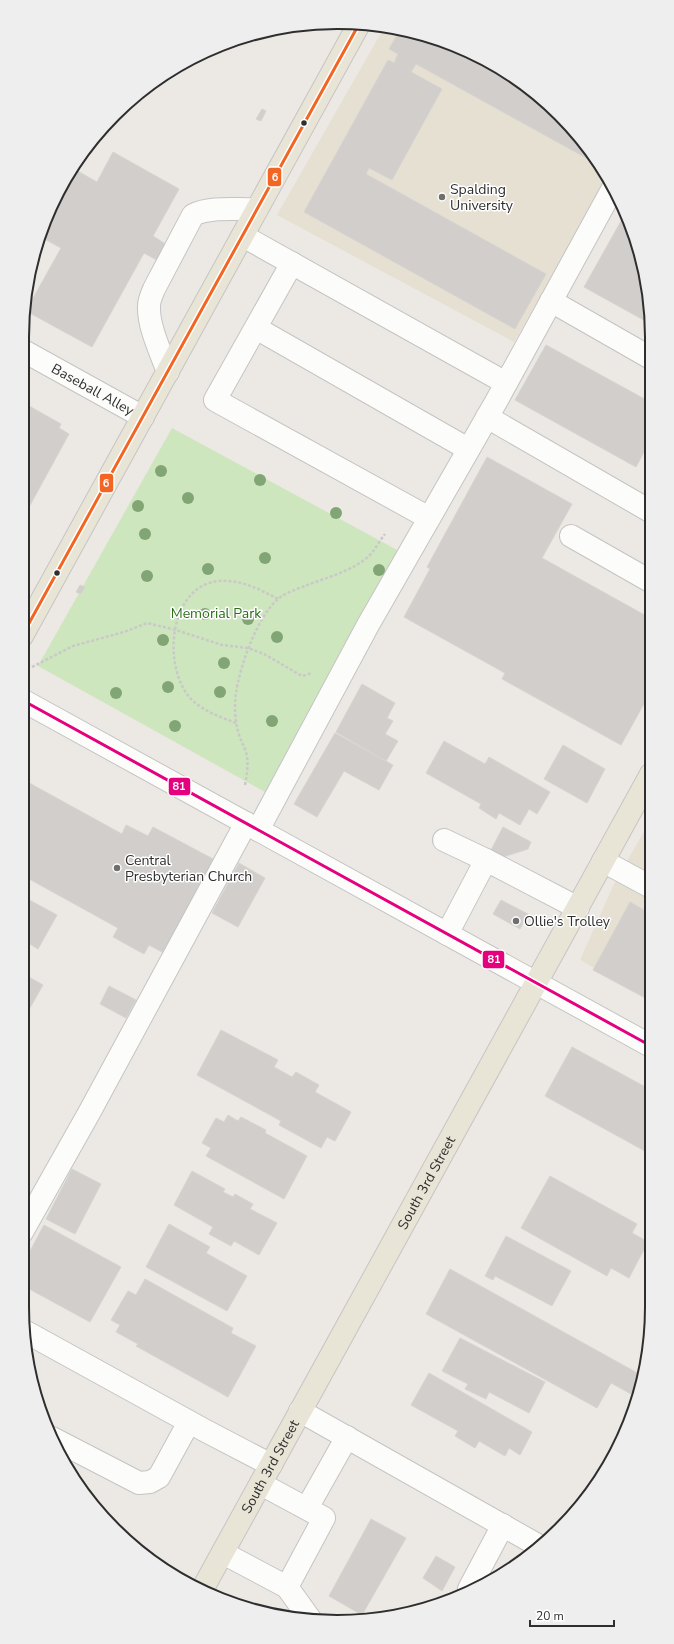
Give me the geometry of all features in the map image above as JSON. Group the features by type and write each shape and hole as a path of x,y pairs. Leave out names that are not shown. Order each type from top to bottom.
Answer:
{"main road":[{"path":"29,623 357,30"},
{"name":"South 3rd Street","path":"205,1585 645,785"}],"street":[{"path":"29,1220 252,826 487,417 610,194"},
{"path":"168,372 149,319 148,306 154,289 193,215 211,210 257,209"},
{"path":"243,236 506,383"},
{"path":"292,263 215,400 429,518"},
{"path":"551,301 645,355"},
{"path":"256,328 468,449"},
{"name":"Baseball Alley","path":"29,354 143,417"},
{"path":"487,417 645,507"},
{"path":"571,536 645,578"},
{"path":"29,704 645,1043"},
{"path":"444,840 578,908"},
{"path":"447,934 486,860"},
{"path":"603,861 645,884"},
{"path":"31,1335 271,1465"},
{"path":"300,1411 534,1543"},
{"path":"61,1443 139,1483 150,1482 159,1477 190,1422"},
{"path":"307,1508 347,1437"},
{"path":"261,1484 324,1518 287,1587"},
{"path":"472,1584 503,1525"},
{"path":"223,1553 287,1587 306,1613"}],"path":[{"path":"245,785 248,769 246,752 236,723 236,692 248,648 265,615 278,599 360,562 371,554 385,534"},
{"path":"236,723 203,709 191,699 182,686 174,657 173,644 184,603 190,595 203,586 217,582 231,581 246,584 278,599"},
{"path":"32,667 73,646 124,632 147,623 176,630 222,645 248,648 264,654 302,676 316,672"}],"shaded area":[{"name":"Spalding University","path":"381,33 417,39 455,52 491,70 508,81 540,105 569,134 605,185 514,342 277,215"},
{"path":"645,830 645,997 580,960 614,884"}],"green space":[{"name":"Memorial Park","path":"172,428 399,551 265,792 38,666"}],"building":[{"path":"397,35 417,39 455,52 491,70 540,105 569,134 588,159 416,64 411,72 442,89 392,180 369,168 366,174 546,274 515,329 304,212 388,60 394,63 398,54 389,49"},
{"path":"262,109 266,111 261,121 256,119"},
{"path":"113,152 179,189 153,236 170,247 162,263 144,253 92,347 30,313 32,301 61,248 45,239 52,219 70,183 78,171 97,182"},
{"path":"622,219 635,257 644,320 584,287"},
{"path":"546,345 645,399 645,452 636,467 515,400"},
{"path":"29,406 61,424 59,428 69,434 29,507"},
{"path":"487,457 572,504 542,558 645,615 645,702 621,745 502,679 505,673 404,617 430,569 427,567"},
{"path":"80,585 85,587 81,594 76,592"},
{"path":"362,684 395,703 387,718 393,721 385,734 398,741 386,761 336,732"},
{"path":"335,733 393,765 379,790 344,771 317,817 294,804"},
{"path":"444,741 485,764 489,757 550,792 537,814 529,809 520,825 499,813 496,819 479,808 481,804 426,773"},
{"path":"563,745 605,769 587,803 544,779"},
{"name":"Central Presbyterian Church","path":"29,783 122,834 126,825 148,836 153,827 215,860 164,953 149,945 144,954 113,937 118,928 29,879"},
{"path":"503,827 531,842 528,849 497,859 489,854"},
{"path":"239,863 265,878 238,927 212,913"},
{"path":"29,900 57,915 38,949 29,943"},
{"name":"Ollie's Trolley","path":"501,900 528,914 520,929 493,914"},
{"path":"630,902 645,911 645,998 593,970"},
{"path":"29,977 43,985 29,1010"},
{"path":"109,986 136,1000 126,1018 100,1004"},
{"path":"221,1030 278,1060 274,1067 292,1077 296,1072 319,1085 315,1092 351,1112 335,1141 327,1137 321,1148 279,1125 281,1121 197,1075"},
{"path":"572,1047 645,1087 645,1151 545,1096"},
{"path":"228,1115 238,1121 241,1117 266,1130 265,1133 307,1156 284,1199 206,1156 211,1148 202,1143 216,1118 224,1122"},
{"path":"72,1169 101,1184 75,1234 46,1219"},
{"path":"192,1171 225,1189 223,1192 233,1197 235,1194 253,1204 250,1209 277,1223 259,1255 234,1241 231,1246 209,1234 213,1227 174,1205"},
{"path":"550,1176 637,1224 632,1233 645,1240 645,1248 629,1278 611,1268 607,1276 521,1228"},
{"path":"169,1224 210,1247 206,1253 247,1276 227,1311 146,1267"},
{"path":"44,1225 121,1267 90,1322 29,1289 29,1253"},
{"path":"506,1236 571,1271 552,1306 495,1276 493,1280 485,1276"},
{"path":"450,1269 638,1373 635,1386 631,1394 611,1383 597,1408 426,1314"},
{"path":"145,1279 233,1328 231,1333 256,1346 228,1397 136,1346 138,1344 116,1332 120,1325 111,1320 128,1291 136,1295"},
{"path":"460,1338 545,1382 529,1413 489,1392 486,1399 465,1389 468,1384 442,1371"},
{"path":"429,1373 532,1432 520,1455 509,1448 505,1456 479,1441 475,1448 455,1436 458,1431 411,1405"},
{"path":"371,1519 406,1538 363,1613 360,1614 329,1596"},
{"path":"436,1556 455,1567 442,1591 423,1578"}],"transit line":[{"name":"6","path":"29,623 356,30"},
{"name":"81","path":"29,704 645,1043"}],"place":[{"name":"Spalding University","path":"442,197"},
{"name":"Central Presbyterian Church","path":"117,868"},
{"name":"Ollie's Trolley","path":"516,921"}]}
